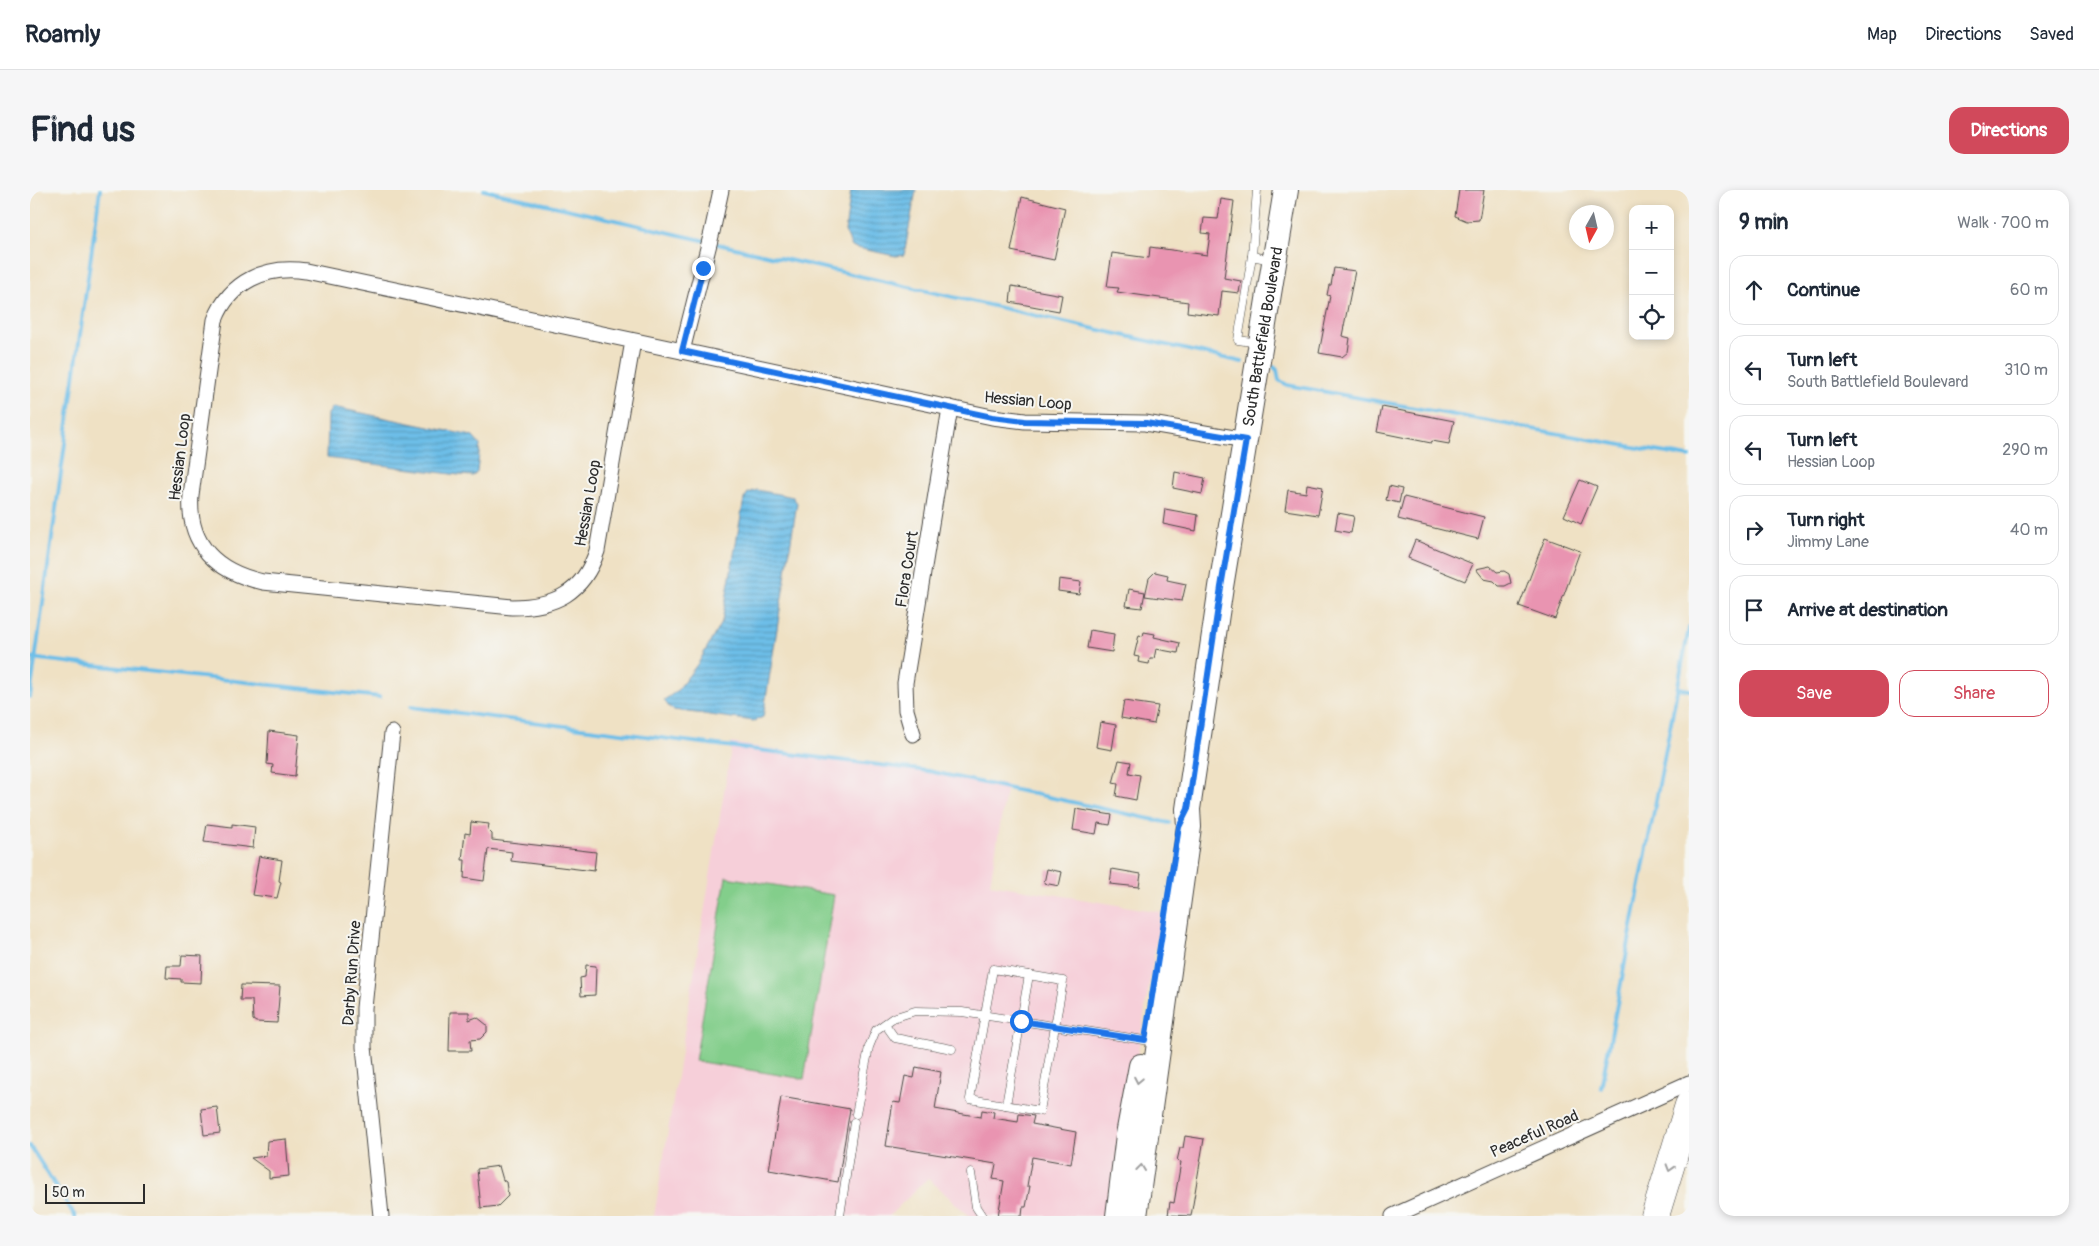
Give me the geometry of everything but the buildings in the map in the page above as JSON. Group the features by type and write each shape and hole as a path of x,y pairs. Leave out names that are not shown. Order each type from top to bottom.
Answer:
{"highway":[{"path":"1655,1216 1689,1105"}],"main road":[{"name":"South Battlefield Boulevard","path":"1135,1216 1153,1042 1179,827 1188,809 1221,587 1286,190"},
{"name":"South Battlefield Boulevard","path":"1118,1216 1128,1135 1153,1042"}],"street":[{"path":"682,351 721,190"},
{"name":"Hessian Loop","path":"633,340 594,562 580,583 563,597 552,602 542,606 512,607 263,582 229,572 215,561 204,548 196,534 192,519 191,495 214,327 221,308 230,295 243,283 260,274 281,269 306,271 633,340 1008,420 1146,423 1246,440"},
{"name":"Flora Court","path":"913,734 906,710 905,683 950,408"},
{"name":"Darby Run Drive","path":"381,1216 364,1047 364,1008 368,953 392,733"},
{"name":"Peaceful Road","path":"1393,1216 1689,1083"}],"lane":[{"path":"1257,190 1252,256 1238,340 1261,344"},
{"path":"1277,190 1286,190"},
{"path":"1252,256 1275,260"},
{"path":"993,969 1063,981 1040,1111 970,1099 985,1016 993,969"},
{"path":"1006,1105 1029,975"},
{"path":"840,1216 868,1048 876,1030 893,1018 915,1011 952,1011 1153,1042"},
{"path":"885,1024 895,1038 952,1049"},
{"path":"971,1173 976,1207 982,1216"}],"shaded area":[{"path":"732,743 1007,785 990,884 1161,912 1111,1216 969,1216 928,1178 889,1216 654,1216"}],"green space":[{"path":"726,877 834,895 804,1079 695,1061"}],"water":[{"path":"851,190 916,190 904,255 896,256 852,247 845,231"},
{"path":"333,407 472,436 480,445 477,472 473,476 459,475 327,458 328,414"},
{"path":"757,490 793,497 797,503 763,717 754,721 674,710 664,700 677,691 699,662 722,621 744,499 748,493"}],"waterway":[{"path":"30,697 100,190"},
{"path":"484,190 706,241"},
{"path":"713,243 1242,362"},
{"path":"1274,367 1277,370 1279,380 1287,385 1689,457"},
{"path":"1601,1088 1689,628"},
{"path":"30,658 380,697"},
{"path":"1679,688 1689,690"},
{"path":"411,707 928,771 1169,823"},
{"path":"30,1146 75,1216"}],"route":[{"path":"703,268 691,309 682,351 1008,420 1146,423 1246,440 1221,587 1188,809 1179,827 1168,906 1145,1040 1021,1021"}]}
